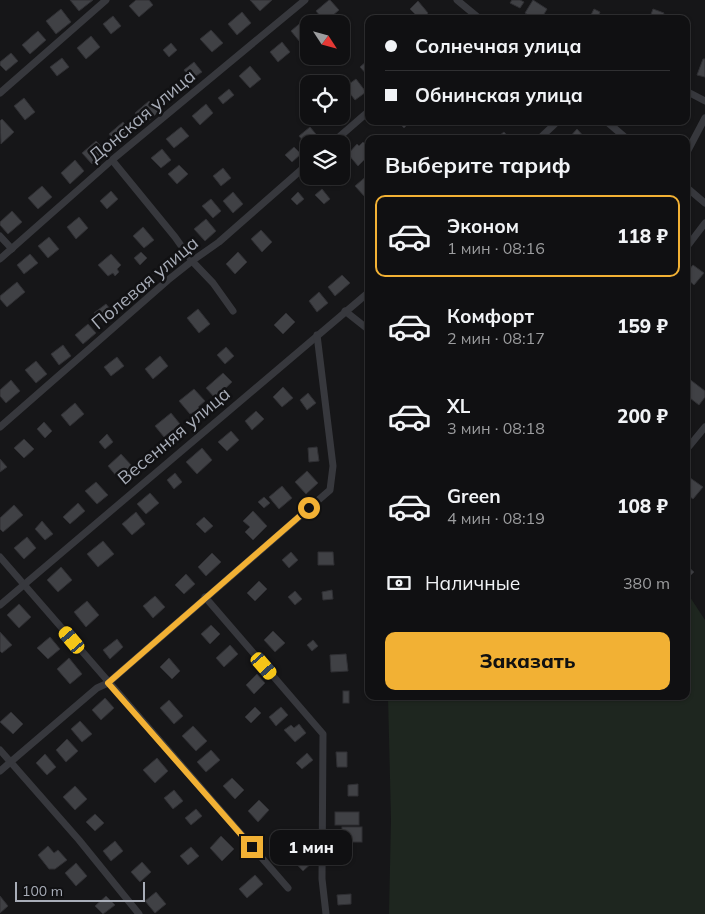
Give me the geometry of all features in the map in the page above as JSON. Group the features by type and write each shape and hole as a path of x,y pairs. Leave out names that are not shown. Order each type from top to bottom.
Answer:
{"street":[{"path":"0,93 106,0"},
{"name":"Донская улица","path":"0,259 112,160 305,0"},
{"path":"457,0 474,15"},
{"path":"690,93 705,101"},
{"path":"341,135 365,114"},
{"path":"690,146 705,118"},
{"path":"543,135 554,125"},
{"path":"611,125 622,135"},
{"path":"112,160 175,237 192,261 213,283 233,311"},
{"name":"Полевая улица","path":"0,427 192,261 219,242 300,171"},
{"path":"690,190 705,203"},
{"path":"690,243 705,223"},
{"path":"0,236 12,249"},
{"name":"Весенняя улица","path":"0,605 365,295"},
{"path":"345,311 365,327"},
{"path":"0,771 97,688 108,683 330,490 333,466 317,335"},
{"path":"690,445 705,427"},
{"path":"0,558 288,888"},
{"path":"205,597 323,734 322,878 326,914"},
{"path":"0,750 79,840 139,914"}],"shaded area":[{"path":"690,597 705,620 705,914 389,914 391,819 388,700 690,700"}],"building":[{"path":"70,0 93,0 79,11"},
{"path":"136,0 149,0 153,5 139,17 129,6"},
{"path":"250,0 272,0 260,11"},
{"path":"329,0 339,10 333,15 319,15 316,11"},
{"path":"512,0 524,2 520,8 510,3"},
{"path":"533,0 547,9 543,15 528,15 525,13"},
{"path":"418,1 428,13 426,15 416,15 410,9"},
{"path":"61,9 71,22 56,34 46,21"},
{"path":"594,9 600,12 599,15 591,15"},
{"path":"653,9 664,13 663,15 651,15"},
{"path":"242,12 251,23 237,35 228,24"},
{"path":"113,16 121,26 111,34 103,24"},
{"path":"300,23 300,42 291,31"},
{"path":"211,30 223,43 212,52 200,39"},
{"path":"38,31 46,40 30,54 22,45"},
{"path":"91,36 100,47 86,59 77,48"},
{"path":"282,42 290,52 278,62 270,52"},
{"path":"171,43 177,50 169,57 163,50"},
{"path":"11,53 18,61 6,71 0,65 0,62"},
{"path":"62,58 69,67 57,76 50,67"},
{"path":"703,59 705,59 705,77 697,75"},
{"path":"194,62 202,72 191,79 184,70"},
{"path":"365,63 365,73 360,67"},
{"path":"250,66 261,79 250,88 239,76"},
{"path":"356,79 365,93 355,100 350,94 350,83"},
{"path":"172,87 178,94 167,103 161,96"},
{"path":"229,89 234,95 223,104 218,98"},
{"path":"24,98 35,112 25,120 14,106"},
{"path":"149,101 158,112 144,125 135,113"},
{"path":"206,104 213,113 200,125 192,116"},
{"path":"2,119 14,132 1,144 0,121"},
{"path":"123,122 132,133 118,145 109,134"},
{"path":"181,127 189,136 174,148 166,139"},
{"path":"310,127 317,135 300,135"},
{"path":"577,129 582,135 572,135"},
{"path":"96,141 106,151 92,164 82,153"},
{"path":"363,142 365,144 365,161 358,166 350,156 350,152 357,144 359,146"},
{"path":"294,147 300,153 292,162 285,155"},
{"path":"162,149 171,160 161,168 151,158"},
{"path":"75,160 84,171 70,184 61,173"},
{"path":"179,165 188,174 177,184 168,174"},
{"path":"223,168 231,178 221,186 213,176"},
{"path":"365,177 365,197 355,186"},
{"path":"42,186 52,197 38,209 28,198"},
{"path":"322,189 330,199 324,204 315,195"},
{"path":"111,191 118,199 107,209 100,201"},
{"path":"233,192 243,204 233,213 223,201"},
{"path":"298,192 304,199 297,205 291,199"},
{"path":"211,199 221,211 213,218 202,206"},
{"path":"12,211 22,222 8,234 0,225 0,222"},
{"path":"79,217 88,228 76,239 67,227"},
{"path":"206,219 216,231 205,241 194,229"},
{"path":"143,227 154,240 144,248 133,236"},
{"path":"261,230 272,242 262,252 251,239"},
{"path":"49,237 59,249 48,258 38,246"},
{"path":"141,252 147,258 140,265 134,258"},
{"path":"238,252 247,262 235,274 226,264"},
{"path":"30,254 38,263 24,274 17,265"},
{"path":"111,254 121,265 117,269 119,272 115,276 113,273 108,276 98,265"},
{"path":"693,265 704,273 694,285 690,282 690,268"},
{"path":"342,275 350,283 335,296 328,287"},
{"path":"17,282 25,292 7,307 0,299 0,296"},
{"path":"319,292 328,303 317,312 309,301"},
{"path":"106,304 114,314 103,323 94,313"},
{"path":"198,309 210,324 199,333 187,318"},
{"path":"286,313 295,322 283,334 274,325"},
{"path":"88,324 96,333 83,344 75,335"},
{"path":"63,345 71,356 59,365 51,354"},
{"path":"226,347 234,356 225,364 217,355"},
{"path":"160,356 168,366 153,379 145,369"},
{"path":"117,357 124,366 111,376 104,367"},
{"path":"36,361 47,374 36,383 25,370"},
{"path":"223,373 232,382 215,398 206,388"},
{"path":"11,380 20,391 6,403 0,396 0,390"},
{"path":"690,380 705,391 705,397 699,405 690,398"},
{"path":"283,387 293,398 282,407 273,397"},
{"path":"194,389 205,401 198,407 200,409 190,414 179,401"},
{"path":"308,393 316,403 307,410 300,400"},
{"path":"75,403 84,414 70,426 61,415"},
{"path":"256,411 264,419 252,430 245,421"},
{"path":"171,413 180,424 164,437 155,426"},
{"path":"44,422 52,431 45,438 37,429"},
{"path":"231,431 239,440 227,451 218,442"},
{"path":"107,434 113,442 105,449 99,442"},
{"path":"24,439 34,449 24,458 14,448"},
{"path":"317,447 319,461 309,462 308,448"},
{"path":"202,448 212,460 197,474 186,462"},
{"path":"121,454 132,466 118,478 108,466"},
{"path":"0,459 7,467 0,472"},
{"path":"307,471 318,483 306,494 295,482"},
{"path":"175,473 182,482 174,489 167,480"},
{"path":"690,478 703,487 693,499 690,497"},
{"path":"96,482 108,495 97,504 85,491"},
{"path":"282,486 292,498 279,509 269,497"},
{"path":"150,493 159,503 146,514 137,504"},
{"path":"264,497 270,503 264,508 258,502"},
{"path":"78,503 85,511 70,524 63,517"},
{"path":"14,505 23,515 3,532 0,529 0,518"},
{"path":"253,511 267,526 253,540 245,532 250,527 243,521"},
{"path":"136,512 145,524 132,535 122,524"},
{"path":"204,517 213,526 205,533 196,524"},
{"path":"42,521 53,534 45,540 35,529"},
{"path":"27,537 36,548 24,559 14,548"},
{"path":"103,541 114,554 98,567 87,554"},
{"path":"291,552 298,560 289,568 282,560"},
{"path":"318,552 333,552 334,565 318,565"},
{"path":"212,553 221,562 206,576 198,567"},
{"path":"61,567 72,580 58,592 47,580"},
{"path":"186,574 195,584 184,594 175,585"},
{"path":"259,581 267,589 255,601 247,593"},
{"path":"332,590 333,599 323,600 322,592"},
{"path":"295,591 302,599 295,605 288,597"},
{"path":"155,596 165,607 153,618 143,606"},
{"path":"87,601 99,615 86,627 74,612"},
{"path":"19,604 31,617 19,628 7,615"},
{"path":"211,625 220,634 210,644 201,634"},
{"path":"273,631 285,643 275,652 264,640"},
{"path":"0,632 12,645 2,653 0,651"},
{"path":"50,637 60,649 48,659 37,648"},
{"path":"117,639 123,647 110,659 103,650"},
{"path":"313,640 318,646 312,651 307,645"},
{"path":"230,645 238,654 224,667 216,658"},
{"path":"346,654 348,671 331,672 330,655"},
{"path":"69,658 82,674 70,684 57,669"},
{"path":"169,658 180,671 172,679 160,667"},
{"path":"257,674 265,683 254,694 246,685"},
{"path":"343,691 349,691 349,703 343,703"},
{"path":"105,698 114,708 101,720 92,710"},
{"path":"169,700 183,716 174,724 160,708"},
{"path":"255,707 261,713 251,723 245,717"},
{"path":"281,707 288,715 276,726 269,717"},
{"path":"11,712 23,724 13,734 0,722"},
{"path":"80,721 92,734 82,742 71,729"},
{"path":"299,724 306,733 295,742 284,730 291,725 294,728"},
{"path":"193,726 207,741 196,751 182,736"},
{"path":"67,739 78,751 66,762 56,750"},
{"path":"211,750 220,760 206,772 197,762"},
{"path":"336,752 347,752 347,767 337,767"},
{"path":"307,753 313,760 302,769 296,763"},
{"path":"45,754 56,767 47,775 36,763"},
{"path":"157,758 168,771 155,783 143,770"},
{"path":"232,778 244,790 235,799 223,786"},
{"path":"358,784 358,796 348,796 348,785"},
{"path":"75,786 87,799 75,810 63,797"},
{"path":"174,790 183,801 173,809 164,798"},
{"path":"259,800 269,810 258,822 248,811"},
{"path":"196,809 202,816 191,825 185,818"},
{"path":"335,812 359,812 359,825 335,825"},
{"path":"95,814 104,823 95,831 86,822"},
{"path":"342,827 362,827 362,842 342,842"},
{"path":"221,836 234,849 222,861 210,848"},
{"path":"115,841 123,851 111,861 103,851"},
{"path":"48,846 54,853 58,850 67,860 55,869 49,869 38,855"},
{"path":"303,846 315,860 303,871 290,857"},
{"path":"191,847 199,856 188,865 180,856"},
{"path":"142,862 151,872 140,882 131,872"},
{"path":"76,863 87,876 76,886 65,873"},
{"path":"255,875 263,884 247,898 239,889"},
{"path":"156,892 166,904 155,913 145,901"},
{"path":"351,894 351,904 338,905 337,895"},
{"path":"0,896 8,906 0,913"},
{"path":"106,896 115,905 103,914 95,906"}],"route":[{"path":"252,847 108,683 309,508"}]}
